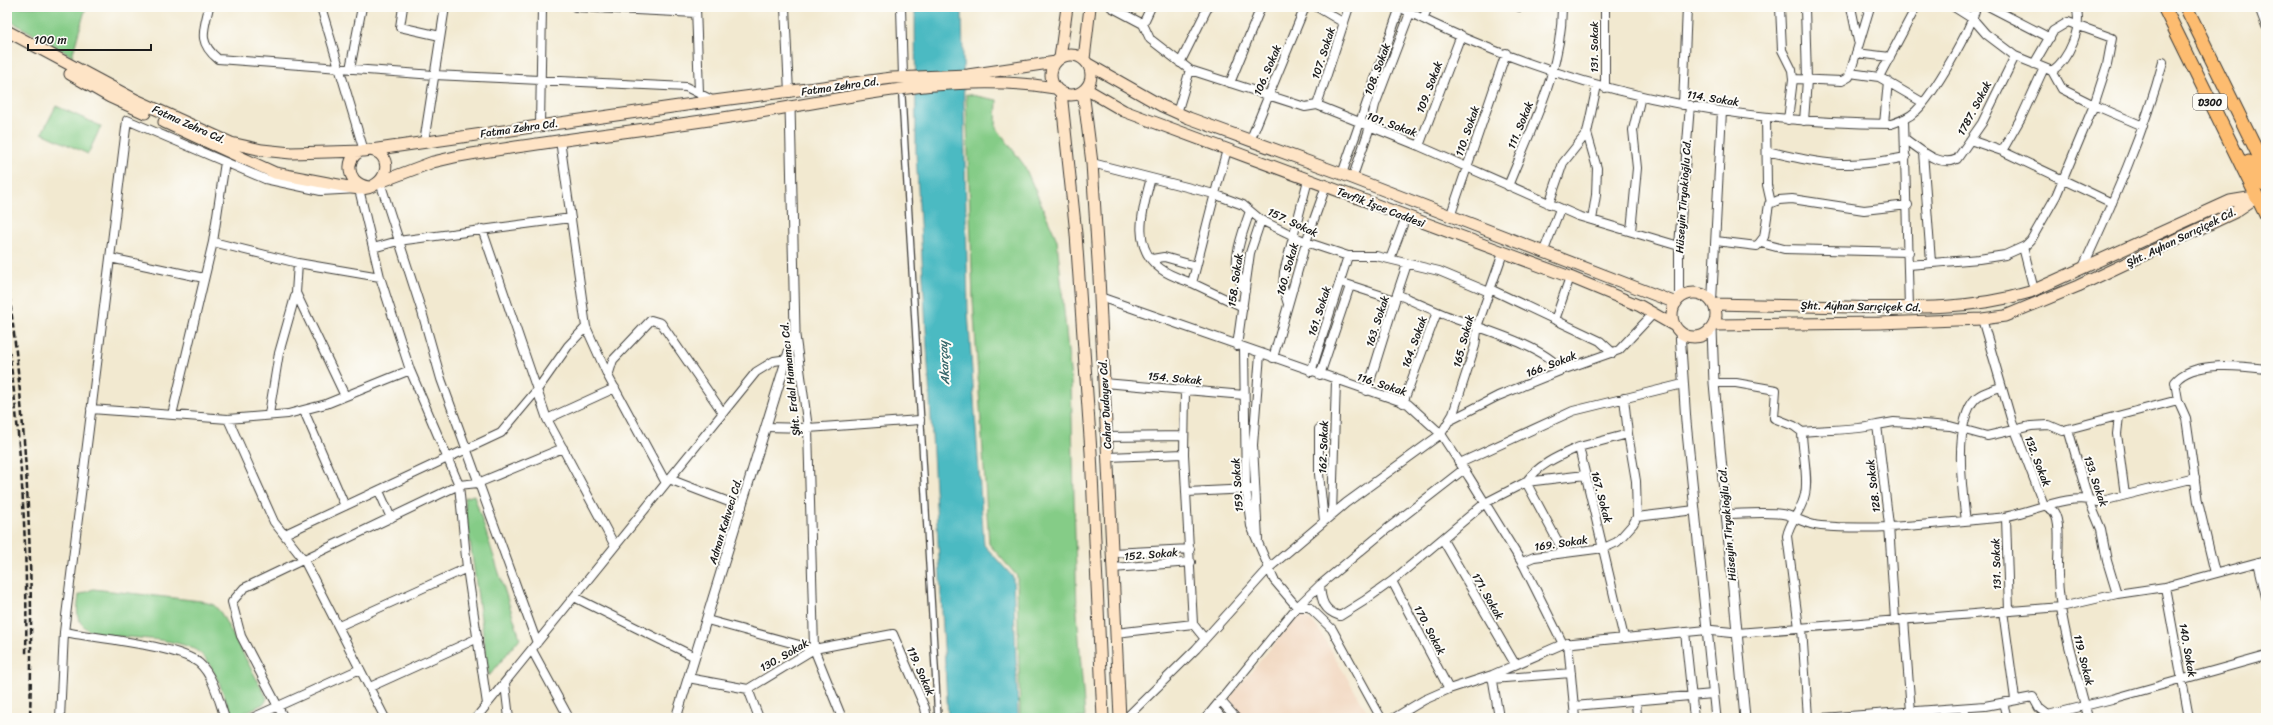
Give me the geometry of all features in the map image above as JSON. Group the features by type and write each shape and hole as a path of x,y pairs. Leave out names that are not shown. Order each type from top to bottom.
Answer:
{"highway":[{"name":"D300","path":"2164,7 2189,59 2261,195 2266,215"},
{"name":"D300","path":"2186,7 2266,170"},
{"path":"2189,59 2217,95 2258,178 2266,186"}],"main road":[{"path":"1067,7 1058,60 1051,75 1058,90 1072,95 1084,90 1091,77 1086,61 1090,7"},
{"name":"Fatma Zehra Cd.","path":"7,31 177,123 275,173 364,188"},
{"name":"Fatma Zehra Cd.","path":"7,39 110,96 177,123 232,143 262,150 314,153 364,151 714,100 910,80 967,79 1013,83 1058,90"},
{"path":"1058,60 1072,55 1086,61"},
{"name":"Fatma Zehra Cd.","path":"967,79 1058,60"},
{"name":"Tevfik İşce Caddesi","path":"1086,61 1177,113 1543,253 1677,301"},
{"name":"Fatma Zehra Cd.","path":"380,182 433,162 452,157 560,140 750,114 910,80"},
{"name":"Cahar Dudayev Cd.","path":"1058,90 1076,234 1091,452 1103,718"},
{"name":"Tevfik İşce Caddesi","path":"1084,90 1124,111 1570,278 1640,306 1677,329"},
{"name":"Cahar Dudayev Cd.","path":"1084,90 1092,163 1100,297 1120,718"},
{"path":"789,93 790,106"},
{"path":"364,151 375,152 384,160 386,171 380,182 364,188 358,184 351,174 351,162 358,153 364,151"},
{"path":"1374,204 1380,190"},
{"name":"Şht. Ayhan Sarıçiçek Cd.","path":"1713,302 1909,308 1980,304 2003,300 2034,290 2230,201 2261,195"},
{"name":"Şht. Ayhan Sarıçiçek Cd.","path":"1714,327 1880,323 1982,319 2006,316 2084,283 2235,212 2261,195"},
{"path":"1677,301 1692,293 1699,293 1713,302"},
{"name":"Hüseyin Tiryakioğlu Cd.","path":"1677,301 1672,314 1677,329"},
{"name":"Hüseyin Tiryakioğlu Cd.","path":"1713,302 1717,314 1714,327"},
{"path":"1677,329 1693,338 1707,334 1714,327"}],"street":[{"path":"209,7 203,36 207,50 218,59 540,82 686,88 714,100"},
{"path":"321,7 364,151"},
{"path":"350,69 362,7"},
{"path":"403,7 400,27 440,36"},
{"path":"424,142 445,7"},
{"path":"540,125 542,7"},
{"path":"575,7 696,10 699,93"},
{"path":"785,7 789,93"},
{"path":"901,7 910,80"},
{"path":"1111,7 1143,24 1151,7"},
{"path":"1180,63 1208,7"},
{"path":"1230,83 1261,7"},
{"name":"106. Sokak","path":"1250,141 1305,7"},
{"path":"1317,7 1344,23"},
{"name":"107. Sokak","path":"1317,105 1349,7"},
{"path":"1423,19 1428,7"},
{"path":"1519,7 1528,7"},
{"name":"111. Sokak","path":"1508,186 1553,72 1560,42 1562,7"},
{"name":"131. Sokak","path":"1605,7 1605,88"},
{"name":"Hüseyin Tiryakioğlu Cd.","path":"1677,301 1686,105 1687,7"},
{"path":"1780,7 1782,50 1792,70 1793,79 1788,120"},
{"path":"1804,121 1807,80 1805,7"},
{"path":"1851,7 1858,42"},
{"path":"1793,79 1842,81 1850,73 1858,42 1870,7"},
{"path":"1879,77 1916,7"},
{"path":"1954,7 1973,19 1986,34 2014,56 2048,69 2062,89 2094,106 2143,126"},
{"name":"114. Sokak","path":"1404,9 1423,19 1553,72 1605,88 1686,105 1766,118 1884,124 1904,119 1916,111 1937,82 1973,19 1976,7"},
{"path":"1990,7 2050,38"},
{"path":"2002,151 2048,69 2064,58 2078,26 2076,7"},
{"path":"2259,7 2266,26"},
{"path":"1347,177 1360,124 1404,9"},
{"name":"108. Sokak","path":"1347,177 1370,127 1374,105 1404,9"},
{"path":"1909,265 1979,259 2005,255 2023,247 2031,240 2078,147 2094,106 2107,65 2112,38 2068,22 2057,28 2034,64"},
{"name":"101. Sokak","path":"1143,24 1150,39 1190,70 1305,107 1317,105 1360,124 1418,146 1560,209 1679,246"},
{"name":"109. Sokak","path":"1418,146 1461,35"},
{"name":"110. Sokak","path":"1450,217 1506,53"},
{"path":"1856,53 1890,57"},
{"name":"1787. Sokak","path":"1905,139 1923,152 1942,162 1950,162 1957,159 1982,123 2014,56"},
{"path":"2083,267 2112,203 2143,126 2163,62"},
{"path":"1177,113 1190,70"},
{"path":"1850,73 1879,77 1922,102"},
{"path":"1884,124 1888,81"},
{"path":"1592,220 1596,195 1596,168 1587,132 1597,85"},
{"path":"1631,232 1637,168 1633,130 1641,96"},
{"path":"902,97 938,718"},
{"name":"Şht. Erdal Hamamcı Cd.","path":"790,106 796,332 808,428 814,649"},
{"name":"Hüseyin Tiryakioğlu Cd.","path":"1713,302 1722,111"},
{"path":"1761,243 1771,203 1766,185 1766,118"},
{"path":"1904,119 1908,205 1909,308"},
{"path":"60,718 64,632 127,120 264,179 321,191 364,188 373,248 380,277 410,370 459,485 467,568 487,704"},
{"path":"1549,204 1563,162 1587,132"},
{"path":"560,140 586,327 608,376 668,481 742,507"},
{"path":"1970,140 2002,151 2112,203"},
{"path":"1192,283 1214,194 1227,150"},
{"path":"1767,151 1799,159 1839,166 1872,164 1906,157"},
{"path":"1923,152 1931,262"},
{"path":"172,415 213,242 225,162"},
{"name":"157. Sokak","path":"1092,163 1214,194 1243,205 1261,220 1293,234 1306,242 1348,256 1376,256 1439,271 1489,291 1600,340 1613,353"},
{"path":"1151,178 1143,207 1141,242 1152,259 1160,268 1243,307"},
{"path":"1288,304 1284,282 1293,234 1308,180"},
{"path":"380,182 422,312 441,378 537,643"},
{"name":"160. Sokak","path":"1273,358 1306,242 1326,186"},
{"path":"1771,203 1792,199 1864,210 1908,205"},
{"path":"1543,253 1560,209"},
{"path":"1245,291 1239,281 1236,259 1239,241 1250,211"},
{"path":"1390,259 1406,217"},
{"path":"373,248 398,241 571,218"},
{"name":"158. Sokak","path":"1240,347 1243,307 1250,253 1261,220"},
{"path":"482,229 547,419 616,546"},
{"path":"1716,241 1757,246 1761,243 1784,248 1909,252"},
{"path":"213,242 298,263 380,277"},
{"path":"2023,247 2034,290"},
{"name":"165. Sokak","path":"1441,434 1453,414 1475,346 1477,328 1503,253"},
{"name":"161. Sokak","path":"1311,372 1348,256"},
{"path":"1152,259 1164,257 1196,266"},
{"path":"110,258 204,278"},
{"path":"269,414 279,353 296,293 298,263"},
{"path":"1339,282 1396,297 1407,264"},
{"path":"1555,320 1570,278"},
{"path":"1320,375 1350,286"},
{"path":"296,293 345,396"},
{"name":"116. Sokak","path":"1100,297 1311,372 1408,404 1441,434 1462,466 1522,562 1565,644"},
{"name":"163. Sokak","path":"1367,391 1396,297 1530,348 1548,358 1562,370"},
{"name":"164. Sokak","path":"1403,403 1436,312"},
{"name":"166. Sokak","path":"1448,422 1498,396 1562,370 1613,353 1631,339 1653,314"},
{"name":"132. Sokak","path":"1982,319 2015,430 2044,505 2053,510 2058,519 2058,577 2061,607"},
{"path":"608,376 613,360 651,320 661,323 723,413"},
{"path":"286,534 344,506 467,451 504,430 537,390 568,346 586,327"},
{"name":"Hüseyin Tiryakioğlu Cd.","path":"1714,327 1714,383 1745,718"},
{"name":"Hüseyin Tiryakioğlu Cd.","path":"1677,329 1716,718"},
{"name":"Adnan Kahveci Cd.","path":"676,718 796,332"},
{"name":"159. Sokak","path":"1240,347 1244,395 1246,490 1251,526 1274,580 1297,607"},
{"path":"1258,541 1253,445 1260,354"},
{"path":"476,718 756,372 774,361 788,359"},
{"path":"2215,573 2195,478 2186,418 2178,400 2175,382 2180,375 2216,366 2231,365 2266,369"},
{"path":"91,409 228,419 304,411 410,370"},
{"name":"162. Sokak","path":"1332,514 1336,380"},
{"name":"154. Sokak","path":"1104,383 1244,395"},
{"path":"1714,383 1736,383 1776,390 1774,418 1794,426 1802,432 1861,429 1894,422 1950,426 1987,436 2049,425 2063,431 2178,400"},
{"path":"1206,718 1297,607 1320,585 1462,466 1572,411 1683,384"},
{"path":"1966,521 1960,470 1964,430 1969,409 1976,399 1985,392 2001,387"},
{"path":"547,419 615,388"},
{"path":"1185,391 1184,454 1191,562 1193,624 1205,639"},
{"path":"1604,548 1617,542 1637,517 1636,481 1624,398"},
{"path":"304,411 344,506"},
{"path":"2119,416 2117,434 2125,495"},
{"path":"228,419 274,522 286,534 304,560 386,718"},
{"path":"766,427 808,428 920,420"},
{"name":"128. Sokak","path":"1876,425 1911,712"},
{"path":"1319,429 1319,474 1324,521"},
{"name":"133. Sokak","path":"2068,429 2088,498 2101,529 2107,561 2117,594"},
{"path":"1802,432 1806,492 1801,510 1795,519 1789,524 1788,550 1800,628 1808,718"},
{"path":"1126,718 1205,639 1269,568 1332,514 1441,434"},
{"path":"1526,482 1532,473 1545,463 1579,447 1628,434"},
{"path":"1107,437 1184,436"},
{"name":"167. Sokak","path":"1579,447 1624,638"},
{"path":"284,718 241,636 232,602 244,588 459,485 478,483 563,448"},
{"path":"1108,457 1184,454"},
{"path":"1320,585 1324,605 1330,613 1340,616 1392,581 1443,540 1485,502 1526,482 1585,475"},
{"path":"1726,514 1786,515 1804,523 1821,526 1889,525 1966,521 2006,517 2044,505 2088,498 2098,502 2195,478"},
{"path":"1526,482 1564,553"},
{"path":"1187,492 1255,490"},
{"path":"379,491 391,518"},
{"path":"1637,517 1695,510"},
{"name":"131. Sokak","path":"2006,517 2006,611 2015,699"},
{"name":"171. Sokak","path":"1443,540 1515,664"},
{"name":"169. Sokak","path":"1522,562 1528,558 1604,548"},
{"path":"1112,553 1190,549"},
{"path":"1492,677 1515,664 1565,644 1707,630 1737,633 2061,607 2117,594 2165,587 2262,561 2266,597"},
{"name":"152. Sokak","path":"1113,568 1191,562"},
{"path":"339,626 467,568"},
{"name":"170. Sokak","path":"1392,581 1449,689"},
{"name":"140. Sokak","path":"2165,587 2189,718"},
{"path":"574,597 695,657"},
{"path":"1297,607 1309,607 1332,629 1382,718"},
{"name":"119. Sokak","path":"2061,607 2070,654 2088,718"},
{"path":"707,620 814,649 842,718"},
{"path":"1116,633 1193,624"},
{"path":"64,632 179,652 200,664 209,676 225,718"},
{"path":"1685,632 1694,718"},
{"name":"130. Sokak","path":"748,689 814,649 893,634"},
{"name":"119. Sokak","path":"893,634 925,708 927,718"},
{"path":"370,687 478,638"},
{"path":"1565,644 1571,673 1576,718"},
{"path":"532,650 568,718"},
{"path":"1822,718 1878,716 1911,712 1930,714 2033,697 2045,716 2266,656"},
{"path":"252,718 360,669"},
{"path":"1397,717 1449,689 1492,677 1571,673"},
{"path":"1492,677 1499,718"},
{"path":"688,678 748,689 759,718"},
{"path":"505,684 509,718"},
{"path":"1574,706 1713,694"},
{"path":"1220,700 1236,718"},
{"path":"1636,701 1637,718"},
{"path":"2003,703 2006,718"},
{"path":"1214,708 1222,718"},
{"path":"1964,708 1966,718"}],"shaded area":[{"path":"1301,612 1317,627 1371,718 1244,718 1229,698"}],"green space":[{"path":"7,7 86,7 72,56 7,19"},
{"path":"966,94 997,100 996,127 1024,165 1057,240 1071,381 1077,612 1085,718 1020,718 1017,576 989,544 973,300"},
{"path":"56,106 101,126 88,154 42,133"},
{"path":"474,495 520,638 489,676 464,498"},
{"path":"93,589 201,601 214,605 221,613 267,698 265,703 238,716 232,715 215,674 200,653 190,647 177,643 92,632 79,620 78,605 79,595"}],"water":[{"name":"Akarçay","path":"915,7 962,7 968,312 984,545 1013,577 1018,715 1016,718 948,718 916,153"}],"railway":[{"path":"7,278 20,388 28,498 31,607 30,718"},
{"path":"7,333 20,454 25,535 26,656"}]}
